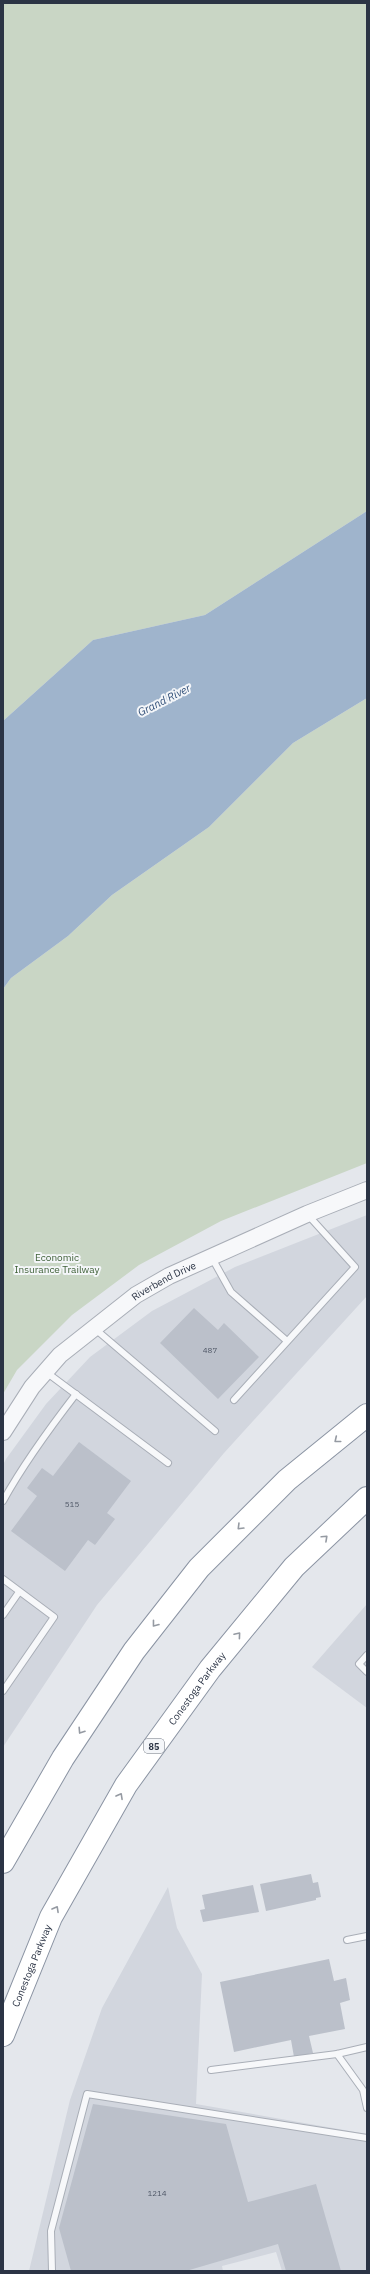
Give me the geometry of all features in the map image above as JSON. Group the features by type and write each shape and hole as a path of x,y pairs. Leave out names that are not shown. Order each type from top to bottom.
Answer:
{"highway":[{"path":"3,1862 63,1758 130,1657 199,1568 287,1480 367,1415"},
{"name":"Conestoga Parkway","path":"3,2035 51,1917 126,1785 210,1669 294,1567 367,1498"}],"street":[{"name":"Riverbend Drive","path":"3,1432 32,1387 60,1355 136,1295 169,1276 307,1214 367,1190"}],"lane":[{"path":"234,1400 355,1268 307,1214"},
{"path":"211,1257 231,1292 287,1341"},
{"path":"94,1328 215,1431"},
{"path":"46,1372 168,1463"},
{"path":"3,1501 20,1470 76,1394"},
{"path":"3,1579 54,1617 3,1690"},
{"path":"3,1615 20,1592"},
{"path":"367,1655 359,1664 367,1672"},
{"path":"347,1940 367,1936"},
{"path":"212,2070 337,2054 367,2047"},
{"path":"337,2054 363,2090 367,2108"},
{"path":"52,2271 51,2231 87,2094 367,2138"}],"shaded area":[{"path":"367,1215 367,1296 224,1453 97,1605 3,1747 3,1465 6,1459 46,1404 90,1357 152,1311 235,1267"},
{"path":"367,1604 367,1708 312,1667"},
{"path":"168,1887 177,1928 202,1974 196,2104 367,2134 367,2271 282,2271 276,2252 222,2266 223,2271 29,2271 70,2100 102,2008"}],"green space":[{"path":"3,3 367,3 367,511 205,615 93,640 3,721"},
{"name":"Economic Insurance Trailway","path":"367,698 367,1163 221,1221 139,1265 72,1315 17,1370 3,1394 3,989 11,978 68,936 112,895 209,827 293,743"}],"water":[{"name":"Grand River","path":"367,511 367,698 293,743 209,827 112,895 68,936 11,978 3,989 3,721 93,640 205,615"}],"building":[{"path":"194,1308 218,1330 224,1323 259,1357 218,1399 160,1343"},
{"path":"79,1442 131,1481 107,1513 115,1519 95,1545 88,1540 65,1571 11,1531 37,1496 27,1488 42,1468 53,1476"},
{"path":"311,1874 313,1883 318,1882 321,1897 316,1898 316,1900 266,1911 260,1884"},
{"path":"253,1885 259,1912 203,1922 200,1910 205,1909 202,1895"},
{"path":"329,1959 334,1981 346,1978 350,2000 340,2003 345,2029 309,2036 313,2053 294,2057 291,2040 234,2052 220,1982"},
{"path":"93,2104 226,2124 248,2202 316,2184 341,2271 286,2271 278,2244 186,2271 71,2271 59,2228"}]}
